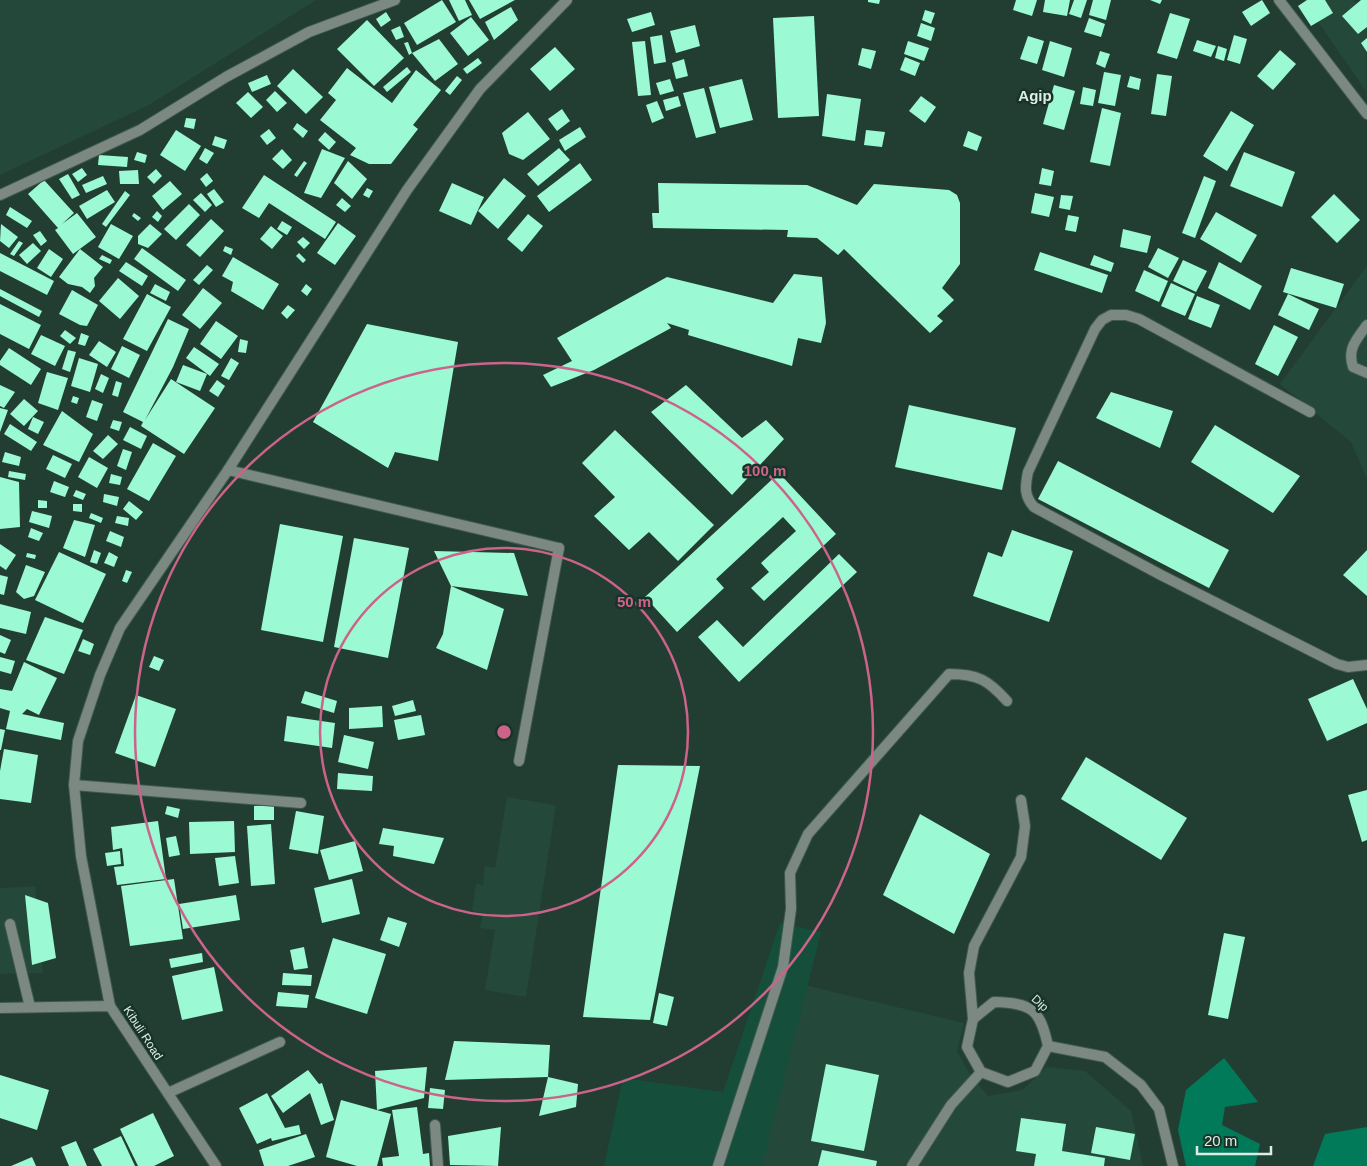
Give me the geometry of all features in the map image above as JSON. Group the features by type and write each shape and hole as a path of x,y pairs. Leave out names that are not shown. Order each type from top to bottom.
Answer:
{"street":[{"path":"0,195 140,130 226,78 309,32 395,0"},
{"path":"110,1006 81,856 74,785 78,741 100,675 120,628 228,470 407,190 474,96 567,0"},
{"path":"1279,0 1367,114"},
{"path":"1310,412 1155,326 1126,315 1111,315 1102,320 1095,329 1028,472 1025,484 1026,499 1034,507 1110,548 1337,664 1348,667 1367,665"},
{"path":"1367,325 1351,346 1350,357 1353,368 1367,373"},
{"path":"228,470 559,548 519,762"},
{"path":"718,1166 783,967 791,909 790,873 808,834 949,674 969,674 992,684 1007,701"},
{"path":"74,785 301,803"},
{"path":"1020,800 1025,826 1021,857 974,946 968,973 973,1019 966,1046 981,1072 1008,1082 1034,1071 1048,1046 1105,1057 1142,1085 1159,1109 1173,1166"},
{"path":"10,924 30,1007"},
{"name":"Dip","path":"973,1019 994,1002 1021,1003 1042,1020 1048,1046"},
{"name":"Kibuli Road","path":"0,1008 110,1006 216,1166"},
{"path":"168,1094 280,1042"},
{"path":"912,1166 951,1105 981,1072"},
{"path":"435,1125 438,1166"}],"shaded area":[{"path":"0,0 316,0 149,105 0,175"},
{"path":"1303,0 1354,0 1367,19 1366,91"},
{"path":"1367,266 1367,479 1351,442 1280,384"},
{"path":"507,797 556,805 526,997 485,990 495,930 480,928 483,913 472,911 476,884 483,885 485,866 495,868"},
{"path":"35,886 43,973 0,974 0,888"},
{"path":"780,923 821,932 762,1166 604,1166 623,1078 723,1092"},
{"path":"800,984 964,1023 957,1051 971,1076 988,1096 1022,1090 1047,1067 1085,1071 1131,1111 1143,1166 754,1166","holes":["826,1065 879,1075 864,1151"]}],"green space":[{"path":"1224,1058 1258,1102 1225,1107 1222,1125 1260,1144 1255,1166 1186,1166 1178,1130 1186,1090"},
{"path":"1367,1127 1367,1166 1313,1166 1325,1134"}],"building":[{"path":"442,0 456,22 417,45 404,23"},
{"path":"449,0 465,0 472,15 459,21"},
{"path":"469,0 515,0 480,19"},
{"path":"868,0 880,0 879,4 868,2"},
{"path":"1016,0 1037,0 1032,16 1013,10"},
{"path":"1045,0 1070,0 1067,16 1043,12"},
{"path":"1074,0 1087,0 1081,18 1069,14"},
{"path":"1093,0 1111,0 1106,20 1089,15"},
{"path":"1150,0 1162,0 1160,4"},
{"path":"1262,0 1270,13 1251,26 1242,12"},
{"path":"1307,0 1325,0 1333,13 1311,26 1298,6"},
{"path":"1361,0 1367,0 1367,27 1358,34 1342,16"},
{"path":"511,7 518,20 494,40 485,22"},
{"path":"925,10 935,13 931,24 922,20"},
{"path":"386,12 391,20 381,27 376,19"},
{"path":"651,12 655,25 632,32 627,19"},
{"path":"1170,13 1190,19 1177,59 1157,53"},
{"path":"814,16 819,116 778,118 773,18"},
{"path":"471,17 489,40 468,56 450,33"},
{"path":"1089,18 1105,24 1101,37 1084,32"},
{"path":"367,20 404,58 374,86 337,49"},
{"path":"921,23 935,28 931,41 917,36"},
{"path":"695,25 700,46 676,53 670,31"},
{"path":"400,26 404,37 396,40 391,30"},
{"path":"662,35 666,62 654,64 650,37"},
{"path":"1234,35 1247,39 1240,64 1227,60"},
{"path":"1028,36 1044,41 1037,64 1020,59"},
{"path":"1367,38 1367,52 1361,43"},
{"path":"439,39 458,64 435,81 412,53"},
{"path":"1197,40 1216,46 1211,57 1193,51"},
{"path":"645,41 651,95 638,96 632,42"},
{"path":"908,41 929,48 924,61 904,54"},
{"path":"1050,41 1072,48 1064,77 1042,70"},
{"path":"408,42 412,53 409,55 404,43"},
{"path":"1218,46 1227,49 1224,61 1215,58"},
{"path":"555,47 575,69 550,91 530,69"},
{"path":"862,48 876,51 871,69 858,65"},
{"path":"1280,50 1296,64 1273,90 1257,76"},
{"path":"1100,51 1110,54 1105,68 1096,64"},
{"path":"905,57 920,63 915,76 900,70"},
{"path":"478,58 482,63 467,74 463,69"},
{"path":"684,59 688,76 676,79 672,63"},
{"path":"407,67 411,72 387,92 383,87"},
{"path":"347,68 392,103 416,70 441,90 413,125 418,129 391,164 369,164 350,155 356,148 320,120 336,100 328,93"},
{"path":"293,69 323,97 306,114 277,86"},
{"path":"1104,72 1121,75 1115,106 1098,103"},
{"path":"1157,74 1172,76 1166,116 1151,114"},
{"path":"267,75 271,84 252,92 248,83"},
{"path":"457,76 462,80 450,95 445,91"},
{"path":"1130,76 1141,79 1139,90 1127,87"},
{"path":"670,79 674,91 660,95 656,83"},
{"path":"742,79 753,120 720,128 709,87"},
{"path":"1054,85 1075,91 1064,130 1043,124"},
{"path":"1083,87 1096,90 1093,106 1080,104"},
{"path":"704,88 716,133 696,138 683,93"},
{"path":"275,91 287,103 277,112 266,100"},
{"path":"248,92 263,107 251,118 236,103"},
{"path":"827,94 861,99 855,141 822,136"},
{"path":"678,96 681,106 666,111 663,100"},
{"path":"921,96 936,107 925,123 909,111"},
{"path":"657,101 664,118 652,123 646,105"},
{"path":"1102,108 1121,113 1110,166 1090,162"},
{"path":"562,109 570,121 557,131 548,119"},
{"path":"1231,111 1254,125 1227,171 1203,156"},
{"path":"528,112 550,139 523,160 509,154 502,133"},
{"path":"186,118 196,119 194,129 184,127"},
{"path":"297,123 308,131 303,138 293,129"},
{"path":"580,127 586,137 565,151 559,140"},
{"path":"269,129 276,138 267,145 260,136"},
{"path":"176,130 201,146 185,171 160,155"},
{"path":"866,130 885,132 882,147 864,145"},
{"path":"968,131 982,137 977,151 963,146"},
{"path":"325,132 336,142 329,150 318,140"},
{"path":"215,136 227,140 224,149 212,145"},
{"path":"205,148 214,153 207,164 199,159"},
{"path":"559,148 570,160 538,186 527,174"},
{"path":"282,149 292,160 283,169 272,159"},
{"path":"322,149 345,158 321,198 304,193"},
{"path":"137,152 147,155 145,163 134,160"},
{"path":"1244,152 1295,172 1282,207 1230,186"},
{"path":"99,155 128,157 127,167 98,165"},
{"path":"304,161 307,163 297,177 294,175"},
{"path":"348,161 367,179 352,199 334,183"},
{"path":"580,163 592,180 549,212 537,196"},
{"path":"82,168 87,175 78,182 72,174"},
{"path":"1042,168 1054,171 1051,186 1039,184"},
{"path":"156,169 162,176 154,184 147,177"},
{"path":"138,170 139,184 120,184 119,171"},
{"path":"207,173 213,181 206,187 200,179"},
{"path":"68,174 80,195 72,199 59,179"},
{"path":"264,175 336,222 325,239 269,203 259,218 242,208"},
{"path":"103,176 107,184 86,193 82,185"},
{"path":"1204,176 1216,181 1195,238 1182,233"},
{"path":"504,178 526,196 498,229 478,211"},
{"path":"44,180 74,213 62,224 77,213 96,237 73,254 55,230 58,228 28,194"},
{"path":"170,181 182,194 163,210 152,196"},
{"path":"452,183 484,197 471,225 439,211"},
{"path":"658,183 807,185 857,205 874,184 949,190 957,195 960,203 960,264 942,288 954,300 937,316 943,321 930,333 844,249 838,255 817,238 787,237 788,230 653,228 652,213 659,213"},
{"path":"367,188 373,191 369,198 363,195"},
{"path":"214,189 224,202 216,207 207,194"},
{"path":"107,190 115,202 87,219 79,206"},
{"path":"125,191 130,195 106,227 102,224"},
{"path":"201,193 212,205 205,212 193,200"},
{"path":"1035,193 1054,197 1049,217 1031,213"},
{"path":"1334,194 1360,220 1337,243 1311,217"},
{"path":"1061,195 1073,196 1070,210 1059,208"},
{"path":"342,198 351,206 345,212 336,205"},
{"path":"189,204 200,215 176,240 164,229"},
{"path":"10,207 32,221 27,228 6,215"},
{"path":"157,211 162,216 158,222 152,217"},
{"path":"1216,212 1257,235 1241,263 1200,239"},
{"path":"134,213 141,218 138,221 132,216"},
{"path":"528,214 543,226 522,252 507,239"},
{"path":"1068,215 1079,217 1076,232 1065,230"},
{"path":"211,219 224,231 200,257 186,245"},
{"path":"282,221 292,227 287,235 277,229"},
{"path":"338,223 356,236 335,265 317,253"},
{"path":"1,224 18,237 9,248 0,241"},
{"path":"111,224 133,236 119,259 98,247"},
{"path":"150,224 162,234 148,248 138,244 138,236"},
{"path":"271,226 283,236 272,249 260,239"},
{"path":"1123,229 1151,236 1147,253 1120,247"},
{"path":"40,231 47,241 41,246 33,235"},
{"path":"303,237 310,243 304,249 297,242"},
{"path":"19,241 23,243 14,256 10,254"},
{"path":"33,243 41,251 27,264 19,255"},
{"path":"225,246 233,249 231,255 223,251"},
{"path":"142,248 186,280 178,291 134,259"},
{"path":"1158,248 1179,258 1168,278 1148,267"},
{"path":"49,249 63,259 51,277 37,268"},
{"path":"80,249 103,267 94,278 95,286 90,293 82,287 68,284 59,277"},
{"path":"1040,252 1108,275 1102,293 1034,270"},
{"path":"0,253 54,281 47,295 0,271"},
{"path":"299,253 306,260 303,263 296,256"},
{"path":"102,255 112,260 110,264 99,259"},
{"path":"1094,255 1114,263 1111,272 1090,265"},
{"path":"233,257 279,284 263,310 231,291 233,282 222,276"},
{"path":"1183,260 1207,271 1196,292 1173,281"},
{"path":"126,262 148,276 142,286 119,271"},
{"path":"1219,262 1262,286 1250,310 1208,288"},
{"path":"207,265 213,270 199,285 193,280"},
{"path":"1291,268 1344,284 1336,308 1283,292"},
{"path":"1144,270 1168,281 1159,302 1135,291"},
{"path":"794,274 822,277 826,323 821,343 798,338 792,366 688,335 689,330 667,323 671,328 594,370 551,387 543,375 572,361 557,338 667,277 773,303"},
{"path":"118,278 139,296 120,319 99,301"},
{"path":"1171,283 1195,294 1185,316 1161,306"},
{"path":"155,284 170,292 166,301 150,293"},
{"path":"306,284 312,289 307,296 301,291"},
{"path":"203,288 222,303 200,329 182,315"},
{"path":"0,289 42,311 39,317 0,296"},
{"path":"72,290 98,305 87,326 80,325 59,314"},
{"path":"147,294 171,307 147,351 123,339"},
{"path":"1288,294 1319,309 1309,330 1278,315"},
{"path":"1197,296 1220,305 1211,328 1188,319"},
{"path":"0,304 41,325 29,349 0,334"},
{"path":"288,305 295,310 287,319 281,313"},
{"path":"168,319 189,329 173,367 145,420 171,379 215,408 184,454 141,426 143,422 123,412"},
{"path":"216,321 238,336 221,359 200,344"},
{"path":"367,324 458,342 438,461 395,452 388,468 313,422"},
{"path":"1274,325 1298,337 1278,376 1255,364"},
{"path":"65,330 76,338 70,344 60,336"},
{"path":"81,333 89,336 85,346 78,344"},
{"path":"41,335 65,346 55,366 31,354"},
{"path":"240,339 248,341 246,353 238,352"},
{"path":"99,341 116,352 107,367 89,355"},
{"path":"122,346 140,355 129,378 111,369"},
{"path":"194,347 219,364 210,376 186,358"},
{"path":"9,348 41,369 31,385 0,365 0,361"},
{"path":"68,350 76,352 70,372 62,369"},
{"path":"79,358 98,364 90,392 71,386"},
{"path":"231,358 239,363 229,380 221,376"},
{"path":"183,365 207,374 200,391 176,382"},
{"path":"47,372 68,378 58,410 38,403"},
{"path":"101,374 109,378 103,393 95,389"},
{"path":"217,380 225,386 218,397 209,391"},
{"path":"116,381 122,383 118,397 112,395"},
{"path":"0,385 15,392 4,408 0,406"},
{"path":"686,385 742,438 766,420 784,439 732,495 651,412"},
{"path":"1111,392 1173,411 1160,448 1096,418"},
{"path":"73,396 79,398 77,404 71,402"},
{"path":"24,399 38,411 24,426 10,414"},
{"path":"92,400 103,404 97,421 86,417"},
{"path":"909,405 1016,428 1002,490 895,467"},
{"path":"0,408 8,410 0,432"},
{"path":"62,411 93,434 79,462 43,445"},
{"path":"33,417 44,422 38,434 28,429"},
{"path":"113,420 122,422 119,431 110,428"},
{"path":"10,424 37,442 31,451 4,434"},
{"path":"1215,425 1300,476 1273,513 1191,462"},
{"path":"130,427 147,436 141,449 123,440"},
{"path":"615,430 714,525 678,561 649,532 629,550 594,516 615,497 582,463"},
{"path":"108,435 118,444 103,459 93,451"},
{"path":"153,443 176,456 149,501 127,489"},
{"path":"123,449 132,452 126,470 117,466"},
{"path":"5,452 21,457 19,466 2,462"},
{"path":"53,455 72,464 65,478 46,469"},
{"path":"89,457 108,468 97,488 78,477"},
{"path":"1058,461 1229,550 1209,588 1038,499"},
{"path":"9,471 26,474 25,480 8,477"},
{"path":"779,473 836,534 764,601 751,588 769,572 761,563 796,531 783,517 716,579 724,588 677,632 645,597"},
{"path":"111,474 122,477 120,485 109,483"},
{"path":"0,477 19,482 20,527 0,529"},
{"path":"54,481 69,487 65,497 50,492"},
{"path":"76,490 86,494 83,500 73,496"},
{"path":"104,494 119,497 117,506 103,502"},
{"path":"38,500 47,501 47,508 38,508"},
{"path":"129,501 143,512 136,520 123,509"},
{"path":"73,504 82,504 82,512 73,511"},
{"path":"32,511 52,516 49,528 29,522"},
{"path":"91,513 103,518 101,523 89,518"},
{"path":"117,516 129,518 128,526 115,523"},
{"path":"74,520 95,525 85,557 63,548"},
{"path":"280,524 343,536 323,642 261,630"},
{"path":"31,528 43,533 39,541 28,537"},
{"path":"1012,530 1073,551 1049,622 973,596 988,552 1002,557"},
{"path":"110,531 124,537 121,547 106,541"},
{"path":"354,538 409,548 388,658 334,647"},
{"path":"0,544 16,555 6,570 0,566"},
{"path":"94,550 101,553 97,564 90,562"},
{"path":"1367,550 1367,596 1343,575"},
{"path":"434,551 514,553 528,596 451,586"},
{"path":"59,552 106,574 83,623 35,600"},
{"path":"109,552 118,557 114,567 104,563"},
{"path":"27,553 36,555 35,559 26,557"},
{"path":"839,554 857,572 739,682 698,637 717,620 743,647"},
{"path":"26,565 45,572 34,596 24,599 16,592"},
{"path":"126,570 132,572 127,583 122,581"},
{"path":"0,575 8,577 4,595 0,594"},
{"path":"451,586 504,609 487,670 436,648 443,634"},
{"path":"0,604 31,612 26,634 0,628"},
{"path":"45,617 83,630 64,674 26,660"},
{"path":"0,635 11,640 5,654 0,652"},
{"path":"83,639 94,644 90,655 78,651"},
{"path":"154,656 164,660 159,671 149,667"},
{"path":"0,657 15,661 11,674 0,671"},
{"path":"24,662 57,678 39,715 27,709 22,714 64,723 61,740 6,729 10,711 0,708 0,689 12,691"},
{"path":"1353,679 1367,709 1367,723 1327,741 1308,699"},
{"path":"305,691 337,701 334,713 301,703"},
{"path":"136,695 176,709 155,767 115,753"},
{"path":"413,700 416,711 395,716 392,706"},
{"path":"382,706 383,727 349,729 349,708"},
{"path":"421,715 425,735 398,740 394,720"},
{"path":"287,716 335,723 332,748 284,741"},
{"path":"0,729 5,730 1,750 0,750"},
{"path":"344,735 374,742 368,769 338,762"},
{"path":"4,749 38,755 31,803 0,799 0,771"},
{"path":"1086,757 1187,818 1161,860 1061,799"},
{"path":"618,765 700,766 650,1020 583,1017"},
{"path":"338,773 373,776 372,791 337,789"},
{"path":"1367,790 1367,840 1362,842 1348,795"},
{"path":"274,805 274,820 254,820 254,806"},
{"path":"167,806 180,809 178,818 165,814"},
{"path":"296,811 324,816 318,854 289,849"},
{"path":"920,814 990,854 954,934 883,895"},
{"path":"158,821 166,879 117,885 114,867 124,866 122,848 113,850 111,827"},
{"path":"234,821 235,852 190,854 189,822"},
{"path":"271,824 275,884 251,886 247,826"},
{"path":"383,828 444,838 434,864 393,856 394,846 379,844"},
{"path":"176,836 180,855 169,857 166,838"},
{"path":"355,841 363,871 329,880 320,850"},
{"path":"120,851 121,864 107,866 105,853"},
{"path":"235,856 239,883 219,886 215,858"},
{"path":"174,879 183,939 130,946 121,886"},
{"path":"352,879 360,914 322,923 314,888"},
{"path":"25,895 48,903 56,958 32,965"},
{"path":"236,895 240,920 183,929 179,904"},
{"path":"388,917 407,923 399,947 380,940"},
{"path":"1224,933 1245,937 1228,1019 1208,1015"},
{"path":"333,938 386,954 367,1014 315,998"},
{"path":"304,947 308,968 294,970 290,950"},
{"path":"202,953 203,962 171,968 169,959"},
{"path":"214,967 223,1011 182,1020 172,976"},
{"path":"283,973 312,975 311,986 282,985"},
{"path":"278,992 309,995 307,1008 276,1006"},
{"path":"659,993 674,997 667,1026 653,1023"},
{"path":"454,1041 550,1045 548,1077 445,1080"},
{"path":"826,1064 879,1075 864,1151 811,1141"},
{"path":"427,1067 424,1098 377,1110 375,1071"},
{"path":"308,1070 319,1084 322,1083 334,1120 321,1125 310,1093 283,1113 271,1096"},
{"path":"0,1075 49,1090 37,1130 0,1118"},
{"path":"548,1077 578,1084 576,1107 539,1116"},
{"path":"430,1088 445,1090 443,1109 428,1108"},
{"path":"267,1093 285,1128 299,1125 301,1134 272,1141 271,1138 257,1144 239,1108"},
{"path":"341,1100 391,1114 377,1166 357,1166 326,1157"},
{"path":"417,1107 423,1154 429,1153 430,1166 383,1166 382,1158 399,1156 392,1110"},
{"path":"153,1113 174,1156 154,1166 138,1166 120,1129"},
{"path":"1021,1118 1066,1124 1062,1151 1105,1158 1104,1166 1034,1166 1036,1154 1016,1151"},
{"path":"501,1127 498,1166 450,1165 448,1136"},
{"path":"1096,1127 1135,1134 1130,1160 1091,1153"},
{"path":"306,1134 315,1157 288,1166 264,1166 259,1150"},
{"path":"121,1136 135,1166 102,1166 93,1149"},
{"path":"76,1141 87,1166 69,1166 61,1147"},
{"path":"822,1150 877,1161 876,1166 818,1166"},
{"path":"32,1157 36,1166 11,1166"}],"district":[{"name":"Agip","path":"1035,96"}]}
